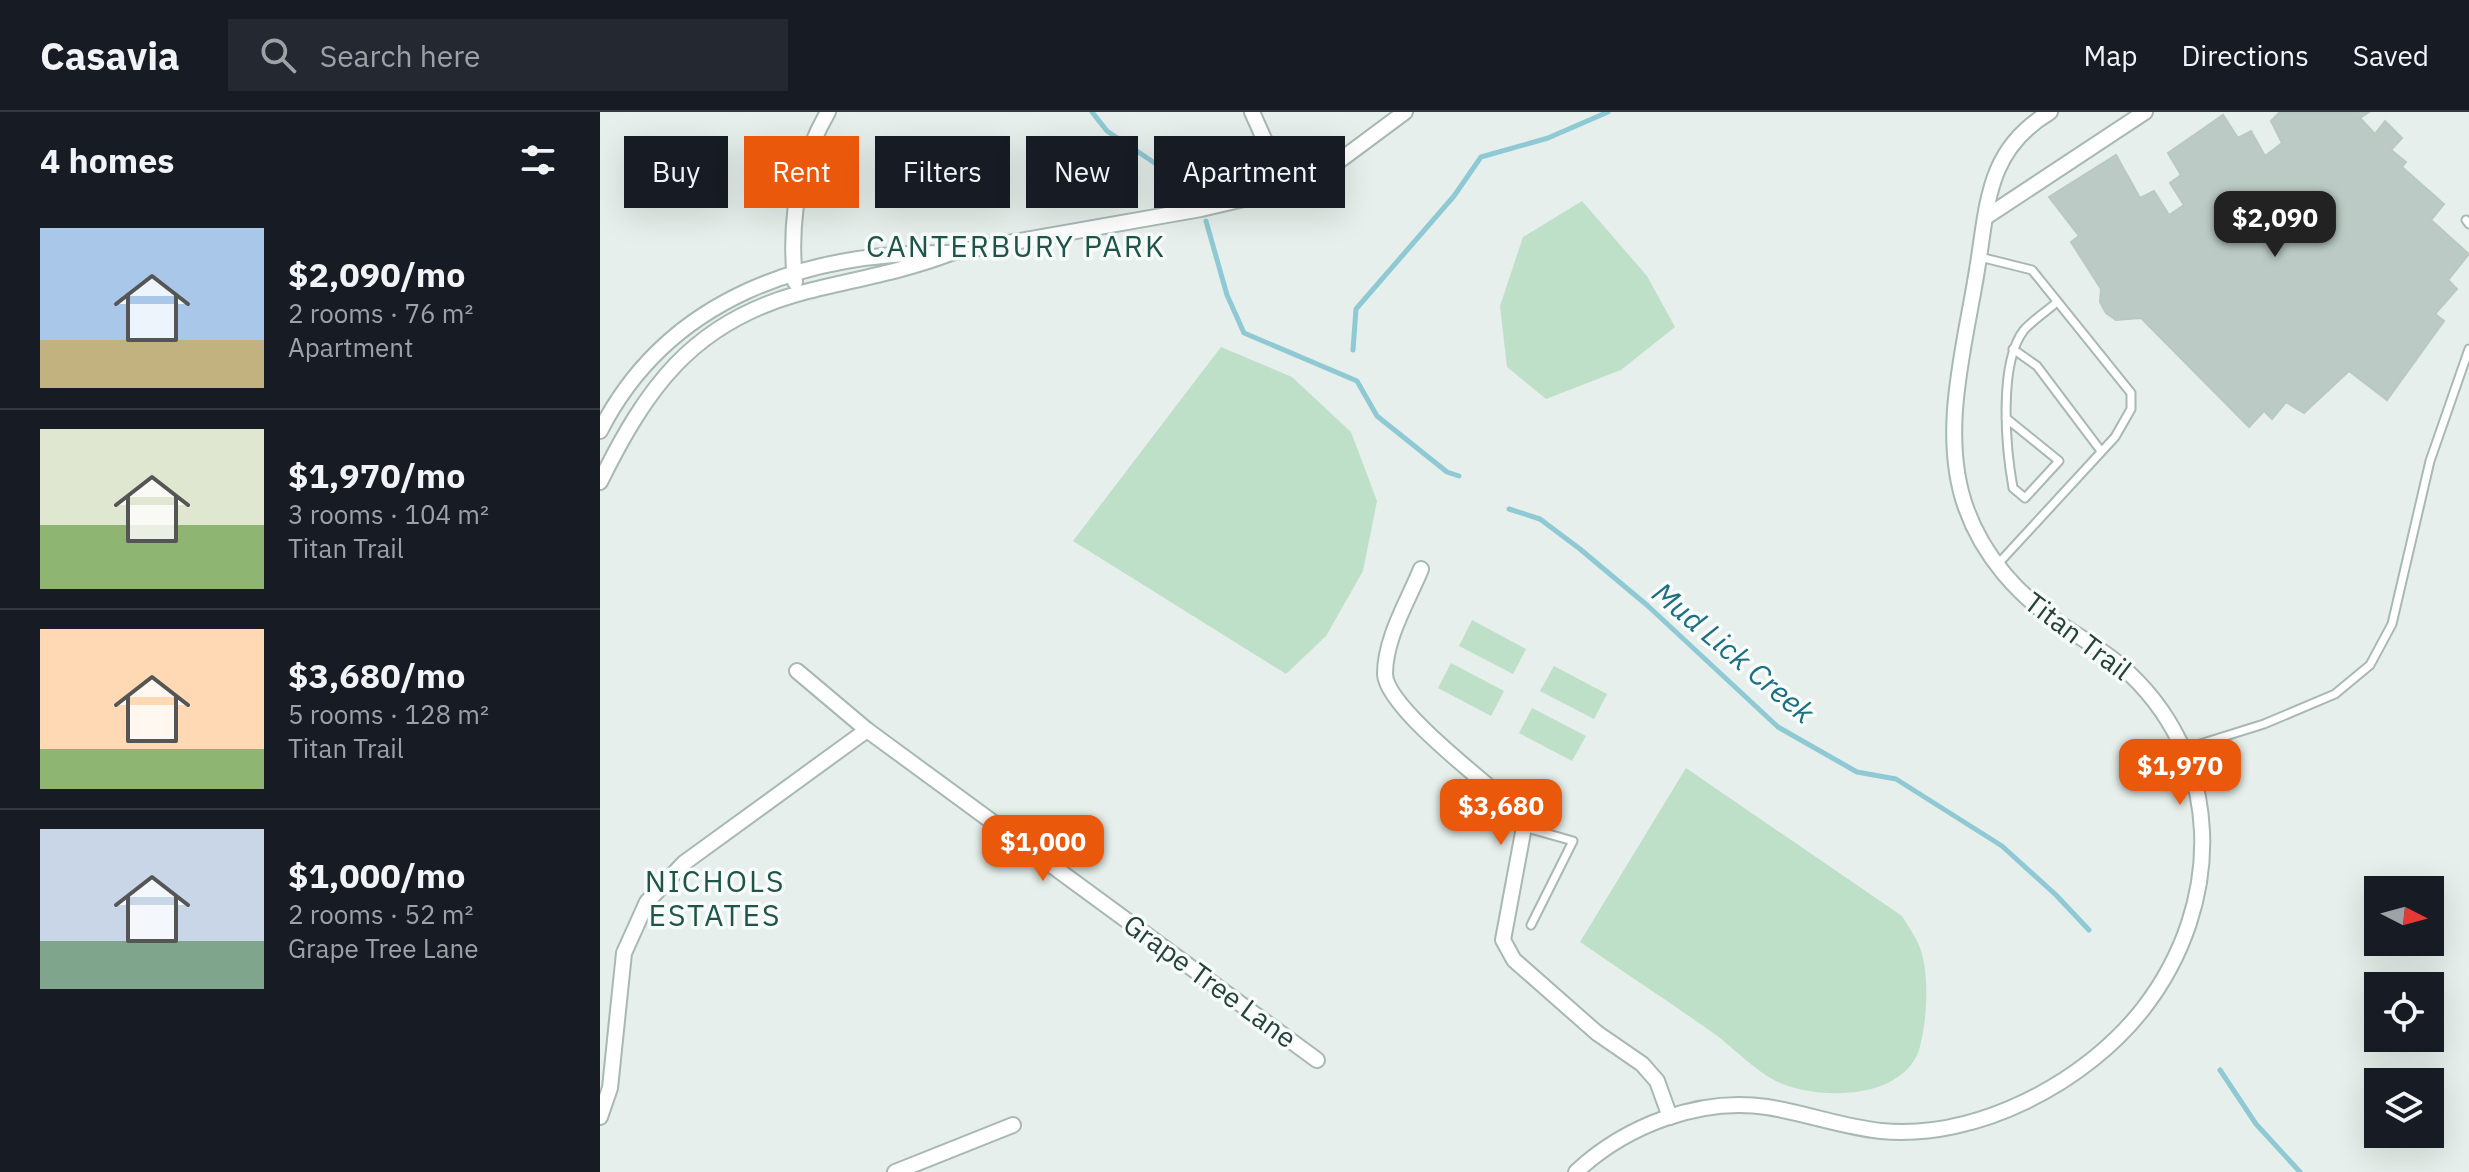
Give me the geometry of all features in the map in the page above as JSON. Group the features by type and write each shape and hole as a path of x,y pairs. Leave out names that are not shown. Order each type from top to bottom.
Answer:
{"street":[{"path":"796,295 792,238 797,192 811,147 828,112"},
{"path":"1252,112 1263,136"},
{"path":"1345,157 1405,112"},
{"name":"Titan Trail","path":"1576,1172 1611,1144 1670,1117 1715,1106 1751,1106 1881,1131 1913,1131 1986,1116 2057,1086 2112,1042 2163,982 2186,935 2202,872 2202,848 2198,799 2184,749 2159,707 2138,682 2119,664 2019,591 1997,565 1967,510 1954,453 1960,378 1995,171 2018,135 2050,112"},
{"path":"1986,217 2145,112"},
{"path":"600,482 641,405 685,355 740,316 796,295 882,276 951,253 1205,208"},
{"path":"600,431 631,381 670,339 692,321 752,287 794,273 897,254 951,253"},
{"path":"1421,569 1391,640 1385,676 1391,692 1406,713 1512,806 1524,827 1503,940 1514,960 1597,1033 1642,1064 1657,1081 1670,1117"},
{"name":"Grape Tree Lane","path":"797,671 867,730 1317,1060"},
{"path":"600,1117 610,1088 624,953 647,902 684,863 867,730"},
{"path":"895,1172 1013,1125"}],"lane":[{"path":"1979,256 2032,270 2131,393 2131,409 2115,437 1997,565"},
{"path":"2006,418 2059,461 2025,498 2013,488 2007,457 2006,418 2013,349 2025,330 2057,302"},
{"path":"2013,349 2037,366 2101,451"},
{"path":"2184,749 2264,724 2335,694 2370,665 2392,624 2430,461 2469,349"},
{"path":"1524,827 1573,841 1531,925"}],"green space":[{"path":"1582,201 1647,276 1675,327 1621,370 1546,399 1507,367 1500,306 1523,237"},
{"path":"1221,347 1292,377 1351,432 1377,501 1363,571 1326,636 1286,674 1073,541"},
{"path":"1472,620 1526,649 1513,674 1459,646"},
{"path":"1451,663 1504,691 1491,716 1438,688"},
{"path":"1554,666 1607,694 1594,719 1540,691"},
{"path":"1532,708 1586,736 1572,761 1519,733"},
{"path":"1686,768 1902,916 1920,948 1926,999 1919,1050 1910,1067 1895,1079 1855,1092 1833,1093 1791,1087 1774,1080 1716,1035 1580,942"}],"building":[{"path":"2280,112 2369,112 2360,118 2375,134 2385,121 2402,138 2391,150 2406,162 2402,167 2444,204 2431,220 2469,254 2448,280 2457,289 2435,314 2444,321 2387,400 2349,371 2304,413 2286,402 2272,419 2264,411 2249,427 2141,318 2116,320 2106,313 2100,302 2101,289 2071,242 2079,236 2049,197 2116,155 2140,198 2154,191 2169,215 2184,205 2170,183 2181,175 2168,153 2223,115 2238,138 2251,131 2265,156 2282,143 2271,121"}],"waterway":[{"name":"Mud Lick Creek","path":"1092,112 1107,131 1154,163"},
{"path":"1353,350 1356,309 1454,196 1481,157 1548,138 1608,112"},
{"name":"Mud Lick Creek","path":"1206,221 1227,295 1244,333 1357,381 1377,416 1447,472 1459,476"},
{"name":"Mud Lick Creek","path":"1509,509 1540,519 1580,549 1648,606 1778,727 1857,772 1896,779 2002,846 2089,930"},
{"name":"Mud Lick Creek","path":"2220,1070 2256,1124 2300,1172"}],"district":[{"name":"CANTERBURY PARK","path":"1016,247"},
{"name":"NICHOLS ESTATES","path":"715,899"}]}
